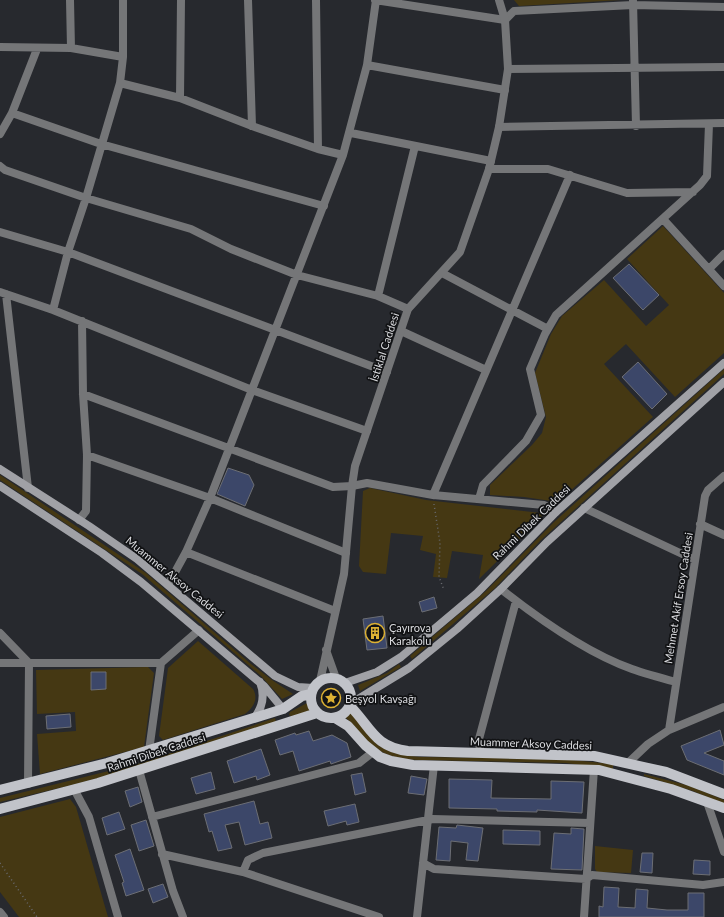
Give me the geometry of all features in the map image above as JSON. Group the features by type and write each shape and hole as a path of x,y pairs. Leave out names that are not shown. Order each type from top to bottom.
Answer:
{"main road":[{"name":"Rahmi Dibek Caddesi","path":"0,790 61,776 149,751 283,709 315,688 326,678 341,681 377,672 422,639 476,593 556,512 724,363"},
{"path":"315,688 312,706 317,713 327,718 342,716 350,705 423,657 501,589 547,542 724,382"},
{"name":"Muammer Aksoy Caddesi","path":"0,469 116,544 168,585 275,676 298,687 315,688"},
{"path":"0,486 123,568 260,682 270,691 292,720"},
{"path":"341,681 351,693 350,705"},
{"path":"254,718 260,711 262,702 263,689 260,682"},
{"name":"Muammer Aksoy Caddesi","path":"350,705 371,733 384,745 391,748 408,751 577,754 628,763 666,772 724,794"},
{"name":"Rahmi Dibek Caddesi","path":"0,809 139,770 317,713"},
{"path":"335,718 348,726 373,752 380,757 401,764 594,769 624,775 724,808"}],"street":[{"path":"70,0 71,48"},
{"path":"52,310 68,252 86,198 120,83 123,57 123,0"},
{"path":"180,98 181,0"},
{"path":"248,0 252,126"},
{"path":"316,0 318,149"},
{"path":"168,585 186,552 210,498 344,155 351,133 367,65 376,0 438,11 505,20 514,11 633,3 724,7"},
{"path":"428,0 438,11"},
{"name":"İstiklal Caddesi","path":"315,688 344,574 355,466 402,331 408,309 460,252 490,165 499,128 508,69 505,20 499,0"},
{"path":"633,3 636,126"},
{"path":"0,47 37,49 71,48 123,57"},
{"path":"0,134 12,113 37,49"},
{"path":"367,65 505,90"},
{"path":"508,69 724,67"},
{"path":"120,83 180,98 252,126 318,149 344,155"},
{"path":"12,113 101,144 324,206"},
{"path":"499,128 724,123"},
{"path":"479,499 483,485 526,442 541,415 530,369 556,315 693,192 707,176 708,124"},
{"path":"351,133 415,146 490,165 548,169 627,193 693,192"},
{"path":"378,296 415,146"},
{"path":"0,166 5,170 86,198 191,229 231,249 297,275 378,296 408,309"},
{"path":"433,495 570,175"},
{"path":"663,219 724,286"},
{"path":"0,232 68,252 388,372"},
{"path":"709,269 724,254"},
{"path":"442,273 548,330"},
{"path":"28,488 3,293 82,321 252,390 367,431"},
{"path":"79,520 86,511 87,455 83,394 82,321"},
{"path":"402,331 486,370"},
{"path":"83,394 230,447 333,487 352,486 367,483 433,495 544,505 556,512"},
{"path":"87,455 210,498 346,553"},
{"name":"Mehmet Akif Ersoy Caddesi","path":"669,730 705,496 708,490 724,476"},
{"path":"584,508 695,560"},
{"path":"700,524 724,535"},
{"path":"186,552 335,612"},
{"path":"501,589 556,628 606,658 632,669 676,682"},
{"path":"480,753 479,739 516,601"},
{"path":"149,751 162,663 199,630"},
{"path":"0,633 29,663 28,784"},
{"path":"326,649 341,681"},
{"path":"0,663 162,663"},
{"path":"628,763 648,744 669,730 724,707"},
{"path":"152,817 359,763 373,752"},
{"path":"417,917 434,765"},
{"path":"584,917 594,769"},
{"path":"139,770 172,891 183,917"},
{"path":"74,789 89,817 118,917"},
{"path":"707,802 724,852"},
{"path":"243,872 248,860 263,853 428,821 590,823"},
{"path":"162,854 243,872 379,917"},
{"path":"423,863 434,869 586,880 592,876 703,885 724,882"},
{"path":"0,912 4,917"}],"path":[{"path":"433,495 440,543 439,577 444,590"},
{"path":"0,863 37,917"}],"shaded area":[{"path":"514,0 621,0 519,6"},
{"path":"663,226 724,293 724,353 675,397 626,344 604,364 653,417 558,502 524,497 490,495 490,485 532,445 542,433 546,417 535,373 551,334 562,316 604,280 646,326 669,305 627,259"},
{"path":"724,369 724,374 540,541 494,589 412,659 410,656 486,591 553,523"},
{"path":"0,475 146,573 251,664 293,694 282,699 261,676 142,574 0,480"},
{"path":"370,488 426,500 541,513 542,517 479,579 483,555 452,551 447,578 433,577 436,554 420,550 423,536 391,533 386,574 363,572 359,566 363,491"},
{"path":"198,641 253,689 255,693 254,703 245,714 163,740 159,736 168,668"},
{"path":"399,664 401,667 360,691 358,685 387,673"},
{"path":"148,667 154,673 144,747 40,774 37,734 76,731 75,712 37,714 36,670"},
{"path":"331,690 337,692 339,698 337,704 331,706 325,704 323,698 325,692"},
{"path":"309,702 314,712 291,716 289,715 290,712"},
{"path":"352,710 372,739 386,750 395,753 421,757 561,759 613,764 613,769 566,763 419,760 395,757 374,747 362,736 345,717"},
{"path":"275,718 276,722 153,763 76,784 0,802 0,798 141,763"},
{"path":"644,774 690,786 724,800 724,804 693,791 644,776"},
{"path":"70,799 76,807 108,917 19,917 0,892 0,817"},
{"path":"595,846 633,850 631,873 597,872 595,869"}],"building":[{"path":"629,264 659,295 643,310 613,278"},
{"path":"638,362 667,394 652,409 622,377"},
{"path":"228,468 249,475 254,485 245,506 217,494"},
{"path":"434,597 437,608 422,612 419,602"},
{"name":"Çayırova Karakolu","path":"383,616 387,648 367,650 363,619"},
{"path":"91,672 106,672 106,689 91,690"},
{"path":"70,714 71,727 47,729 46,716"},
{"path":"720,730 724,745 704,753 724,761 724,775 687,760 681,746"},
{"path":"309,731 313,741 332,735 347,743 351,757 331,764 330,761 299,771 293,751 280,755 275,740 295,733 296,735"},
{"path":"261,749 270,775 257,780 256,776 234,783 227,761"},
{"path":"211,772 215,789 196,794 191,778"},
{"path":"362,773 366,792 355,795 351,775"},
{"path":"411,776 427,779 424,795 408,793"},
{"path":"449,779 492,780 491,798 551,799 551,781 584,782 582,813 537,810 537,812 449,808"},
{"path":"138,787 142,802 130,807 125,791"},
{"path":"254,801 260,824 268,822 272,838 245,845 239,822 225,825 232,848 218,851 212,831 209,832 204,814"},
{"path":"355,804 359,822 347,825 346,821 328,826 324,811"},
{"path":"119,812 125,829 107,835 102,818"},
{"path":"146,820 154,846 139,851 131,825"},
{"path":"457,825 483,828 478,861 466,860 468,843 451,841 450,861 436,860 439,827 456,828"},
{"path":"571,828 584,829 582,870 551,869 554,833 571,834"},
{"path":"503,830 540,831 540,845 503,844"},
{"path":"130,849 144,890 126,896 122,883 124,882 115,855"},
{"path":"642,853 653,853 652,873 640,872"},
{"path":"694,860 710,861 710,875 693,874"},
{"path":"163,884 168,897 153,903 148,889"},
{"path":"604,887 619,888 618,907 635,908 636,889 648,890 647,908 667,910 688,910 688,893 704,893 704,917 599,917 599,906 603,907"}],"place":[{"name":"Çayırova Karakolu","path":"375,633"},
{"name":"Beşyol Kavşağı","path":"331,698"}]}
